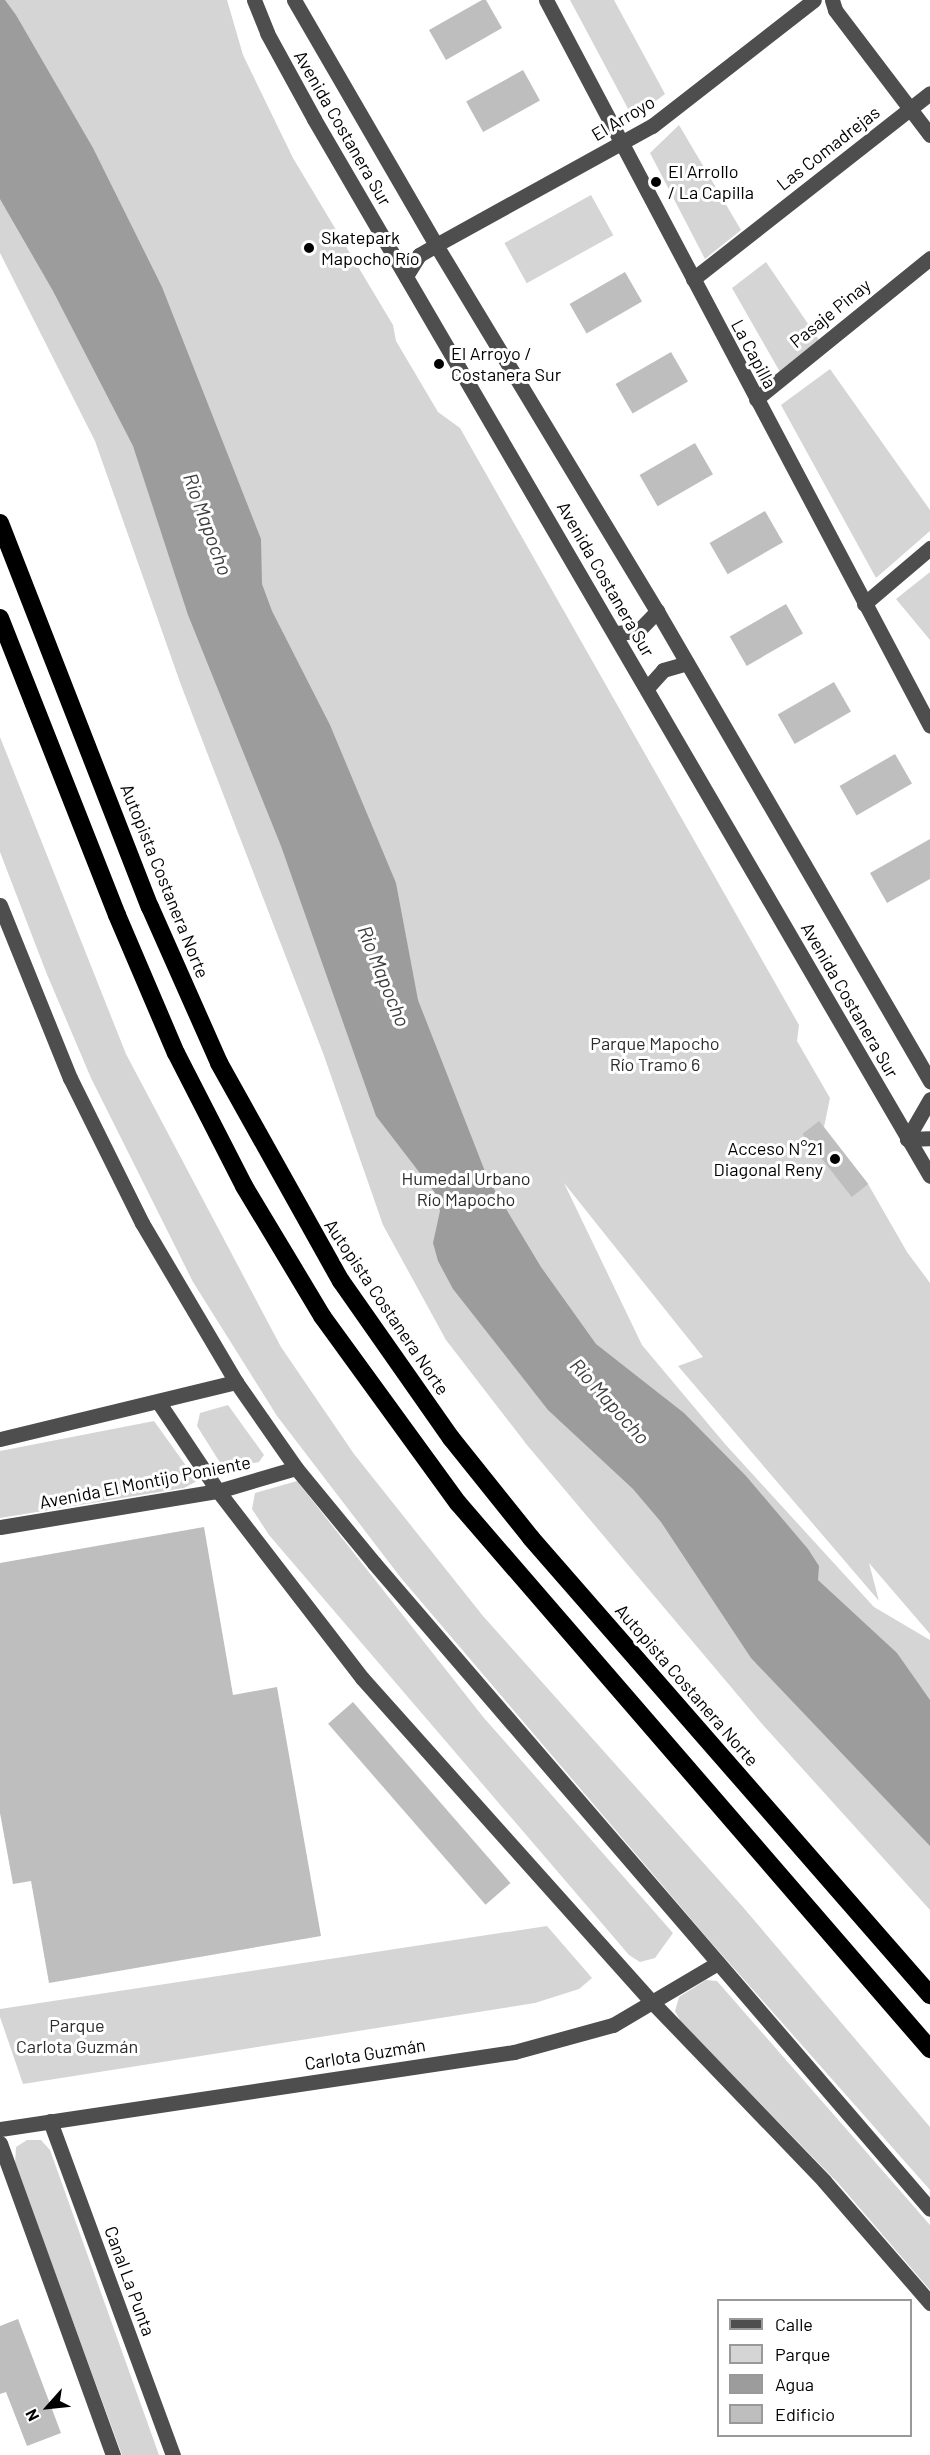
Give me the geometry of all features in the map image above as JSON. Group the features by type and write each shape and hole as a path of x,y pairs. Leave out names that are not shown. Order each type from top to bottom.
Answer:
{"highway":[{"name":"Autopista Costanera Norte","path":"0,523 150,907 219,1063 340,1281 451,1438 531,1538 930,1995"},
{"path":"0,618 176,1053 244,1186 322,1316 458,1503 930,2049"}],"street":[{"name":"Avenida Costanera Sur","path":"254,0 289,74 930,1176"},
{"name":"Avenida Costanera Sur","path":"294,0 436,244 657,611 930,1082"},
{"name":"La Capilla","path":"546,0 930,726"},
{"name":"El Arroyo","path":"406,276 419,255 436,244 622,143 671,112 814,0"},
{"path":"832,0 835,10 930,135"},
{"name":"Las Comadrejas","path":"693,279 930,93"},
{"name":"Pasaje Pinay","path":"756,399 930,258"},
{"path":"864,604 930,548"},
{"path":"616,633 638,631 657,611"},
{"path":"647,688 663,670 687,663"},
{"path":"0,905 94,1130 142,1223 237,1382 296,1468 374,1563 930,2209"},
{"path":"907,1139 930,1099"},
{"path":"907,1139 930,1138"},
{"path":"0,1439 159,1403 237,1382"},
{"path":"159,1403 218,1491 362,1678 653,2003 824,2181 930,2303"},
{"name":"Avenida El Montijo Poniente","path":"0,1527 218,1491 296,1468"},
{"name":"Carlota Guzmán","path":"0,2129 514,2052 613,2025 718,1963"},
{"name":"Canal La Punta","path":"50,2121 173,2455"},
{"path":"0,2144 113,2455"}],"green space":[{"path":"0,0 227,0 243,55 293,158 393,325 396,341 438,412 460,428 799,1025 797,1041 830,1098 824,1127 868,1184 907,1252 930,1283 930,1634 869,1563 879,1601 678,1366 703,1357 564,1183 642,1345 725,1444 874,1607 930,1640 930,1910 763,1725 527,1445 446,1340 383,1225 323,1053 181,685 95,441 0,253"},
{"path":"570,0 614,0 665,94 633,118"},
{"path":"679,125 741,230 705,259 650,153"},
{"path":"591,195 613,235 527,283 504,243"},
{"path":"766,262 819,340 780,372 732,288"},
{"path":"830,369 930,510 930,531 876,578 781,405"},
{"path":"930,572 930,640 896,599"},
{"path":"0,737 126,1054 281,1347 354,1454 483,1616 742,1906 930,2127 930,2190 709,1940 401,1578 277,1416 193,1282 91,1078 46,972 0,852"},
{"path":"228,1405 264,1455 259,1462 224,1469 197,1426 200,1413"},
{"path":"154,1421 197,1481 184,1488 0,1518 0,1451"},
{"path":"297,1481 484,1718 673,1933 655,1958 640,1962 629,1955 269,1535 252,1509 255,1493"},
{"name":"Parque Carlota Guzmán","path":"547,1926 592,1978 579,1989 535,2003 23,2084 0,2017 0,2009"},
{"path":"706,1980 717,1981 930,2225 930,2290 839,2184 681,2022 675,2011 679,1997"},
{"path":"27,2140 41,2140 50,2150 159,2455 122,2455 15,2164 16,2147"}],"water":[{"name":"Río Mapocho","path":"0,0 5,0 16,15 93,148 162,287 261,539 262,584 272,611 330,725 396,883 418,1000 488,1179 541,1267 596,1344 684,1413 746,1476 808,1549 819,1566 818,1580 897,1653 930,1700 930,1846 751,1658 661,1522 633,1489 548,1410 453,1289 438,1261 433,1243 440,1211 436,1194 376,1116 281,846 188,615 133,446 53,291 0,199"}],"building":[{"path":"482,0 486,0 502,28 446,60 429,30"},
{"path":"523,70 540,101 483,132 466,102"},
{"path":"625,272 642,301 587,333 570,304"},
{"path":"671,352 688,381 633,413 616,384"},
{"path":"695,443 713,474 658,506 640,475"},
{"path":"765,511 783,542 728,574 710,543"},
{"path":"786,604 803,633 747,666 730,636"},
{"path":"834,682 851,711 795,744 778,714"},
{"path":"895,754 912,783 857,815 840,786"},
{"path":"930,839 930,879 887,903 870,873"},
{"name":"Acceso N°21 Diagonal Reny","path":"819,1121 868,1184 852,1197 802,1134"},
{"path":"204,1527 233,1695 277,1687 321,1936 49,1983 31,1881 13,1884 0,1813 0,1563"},
{"path":"353,1702 510,1883 486,1905 328,1724"},
{"path":"18,2319 61,2433 27,2446 6,2392 0,2394 0,2326"}],"place":[{"name":"El Arrollo / La Capilla","path":"656,182"},
{"name":"Skatepark Mapocho Río","path":"309,248"},
{"name":"El Arroyo / Costanera Sur","path":"439,364"},
{"name":"Acceso N°21 Diagonal Reny","path":"835,1159"}],"park label":[{"name":"Parque Mapocho Río Tramo 6","path":"655,1054"},
{"name":"Humedal Urbano Río Mapocho","path":"466,1189"}]}
